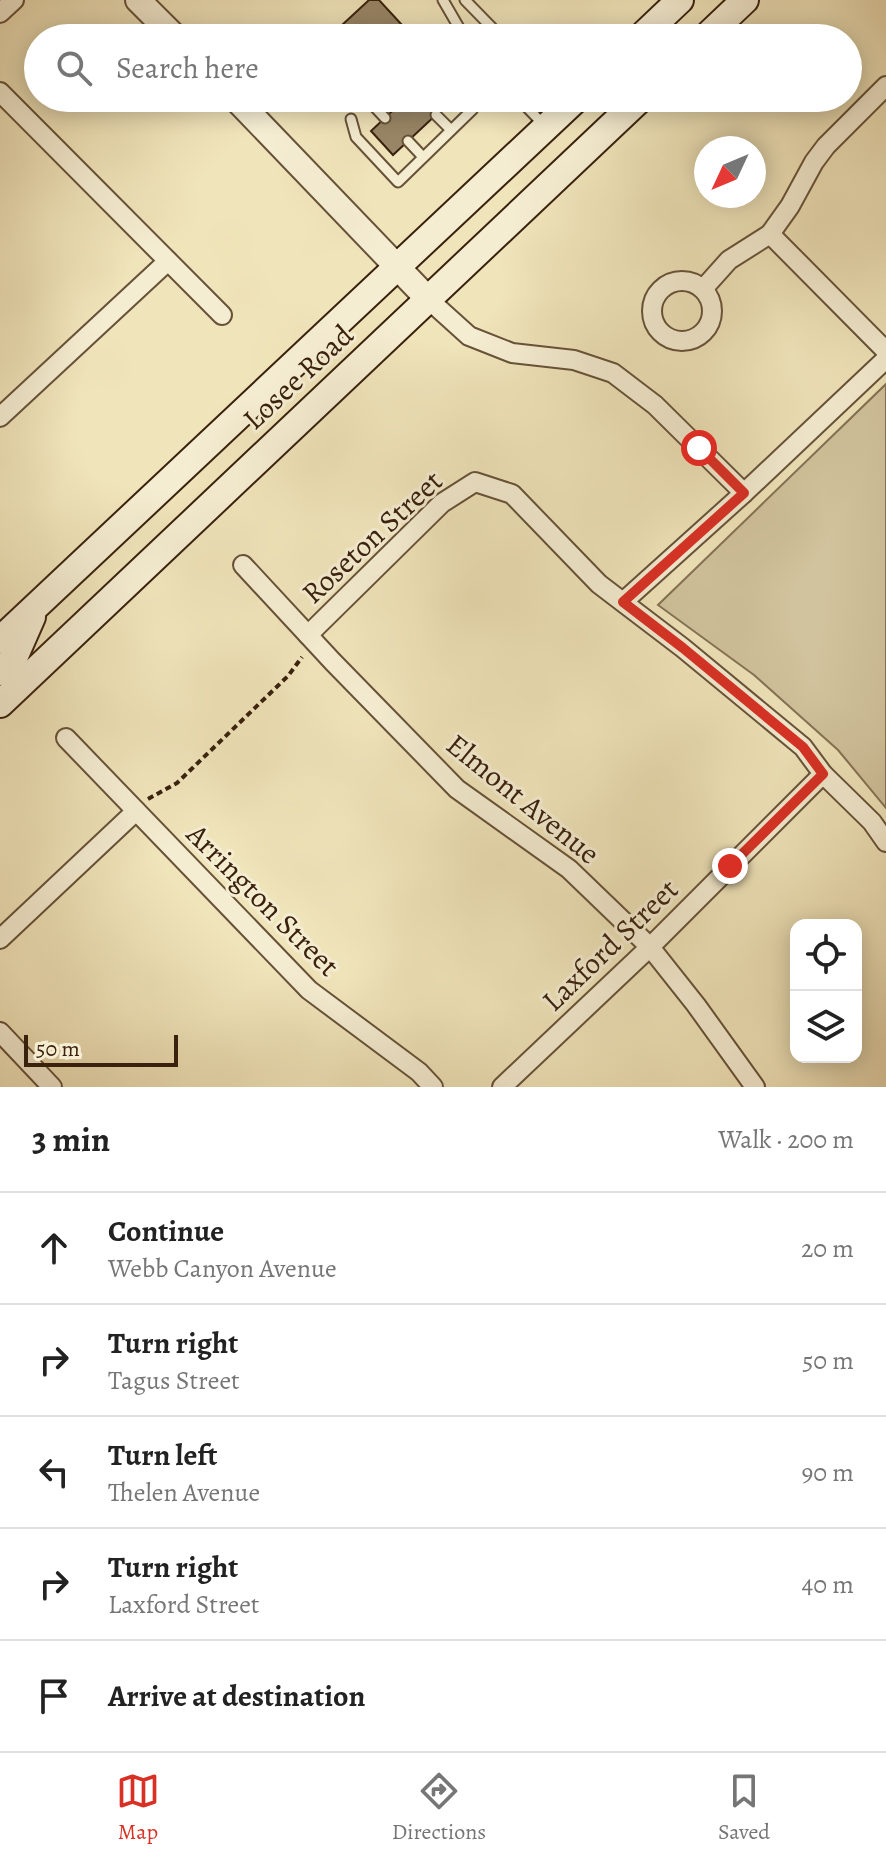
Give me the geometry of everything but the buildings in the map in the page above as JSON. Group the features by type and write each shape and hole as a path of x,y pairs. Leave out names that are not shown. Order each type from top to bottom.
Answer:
{"main road":[{"path":"655,24 680,0"},
{"path":"718,24 735,0"},
{"path":"720,24 745,0"},
{"name":"Losee Road","path":"0,640 559,112"},
{"name":"Losee Road","path":"0,704 626,112"},
{"path":"0,672 14,658 36,606"}],"street":[{"path":"0,13 14,0"},
{"path":"138,0 162,24"},
{"path":"862,110 886,86"},
{"path":"0,92 222,315"},
{"path":"248,112 428,299 469,336 512,353 574,360 613,373 655,405 744,493"},
{"path":"703,289 729,260 770,234 790,206 814,162 860,112"},
{"path":"770,234 886,351"},
{"path":"0,417 168,261"},
{"path":"886,359 623,602 803,747 823,774 872,822 886,842"},
{"name":"Roseton Street","path":"308,635 442,503 475,482 512,494 599,584 623,602"},
{"name":"Elmont Avenue","path":"243,565 457,789 569,869 650,947 755,1087"},
{"name":"Arrington Street","path":"66,738 309,990 419,1072 433,1087"},
{"name":"Laxford Street","path":"502,1087 650,947 823,774"},
{"path":"0,939 136,811"},
{"path":"0,1032 52,1087"}],"lane":[{"path":"443,0 457,24"},
{"path":"465,0 488,24"},
{"path":"379,112 385,118"},
{"path":"351,119 356,137 398,182 470,112"},
{"path":"532,112 546,127"},
{"path":"436,115 451,130"},
{"path":"408,141 423,157"}],"path":[{"path":"136,811 149,798 177,783 288,676 302,657 308,635"}],"shaded area":[{"path":"886,384 886,808 838,750 754,675 658,605"}],"route":[{"path":"699,448 744,493 623,602 803,747 823,774 730,866"}]}
